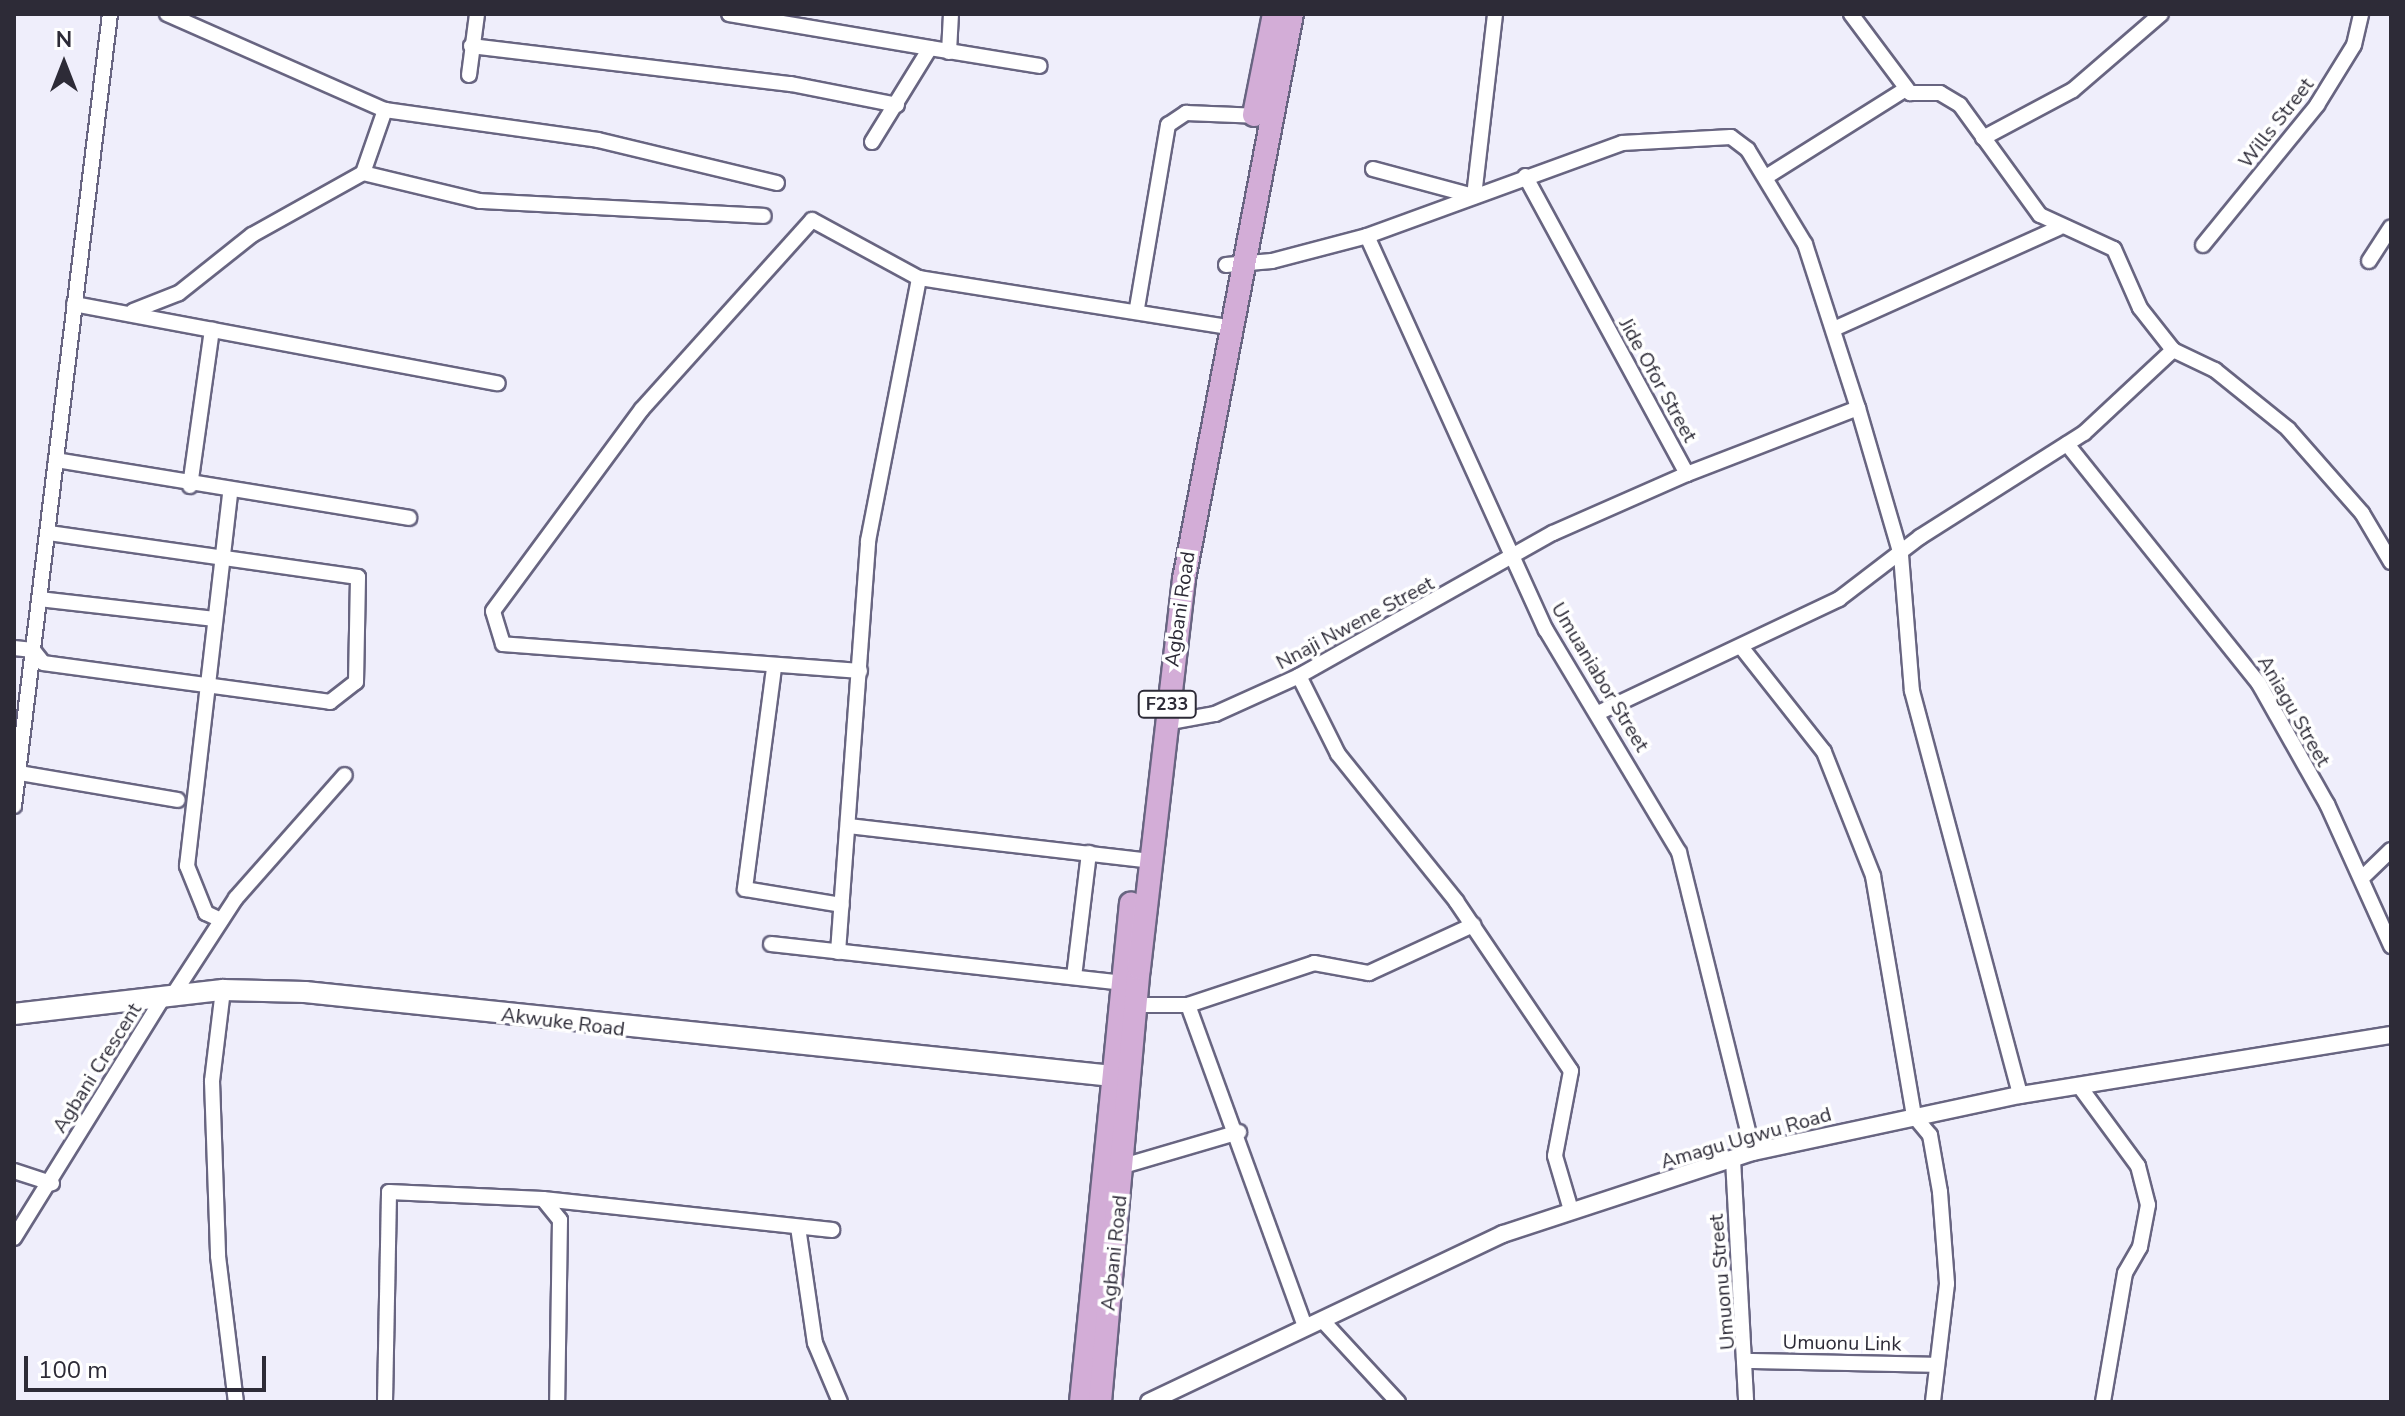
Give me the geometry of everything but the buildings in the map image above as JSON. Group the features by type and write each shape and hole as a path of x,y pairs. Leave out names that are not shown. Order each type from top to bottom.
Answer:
{"main road":[{"name":"Agbani Road","path":"1081,1402 1122,1079 1136,1005 1144,860 1168,597 1233,265 1260,116 1274,14"},
{"name":"Agbani Road","path":"1260,116 1292,14"},
{"name":"Agbani Road","path":"1100,1402 1123,1166 1124,983 1222,324"},
{"name":"Akwuke Road","path":"14,1014 166,1000 223,990 305,992 1122,1079"}],"street":[{"path":"14,806 110,14"},
{"path":"167,14 385,110 598,140 777,183"},
{"path":"469,75 477,14"},
{"path":"729,14 1040,66"},
{"path":"949,52 951,14"},
{"path":"1474,196 1495,14"},
{"path":"1851,14 1906,89"},
{"path":"1983,138 2073,90 2161,14"},
{"name":"Wills Street","path":"2203,245 2317,105 2354,45 2361,14"},
{"path":"471,46 791,84 897,105"},
{"path":"872,142 930,48"},
{"path":"1766,177 1906,89 1951,97 2040,215 2059,228 2114,249 2140,308 2173,350 2215,370 2288,429 2362,513 2391,562"},
{"path":"133,311 179,293 252,235 363,173 385,110"},
{"path":"1137,308 1168,125 1186,113 1260,116"},
{"path":"1233,265 1367,236 1622,143 1731,137 1766,177 1805,244 1836,328 1901,555 1912,691 2020,1095"},
{"path":"1373,169 1474,196"},
{"path":"363,173 480,201 764,216"},
{"name":"Jide Ofor Street","path":"1525,176 1687,474 1553,533"},
{"path":"860,671 774,668 503,644 493,611 642,409 804,225 819,221 919,278 1137,308 1222,324"},
{"path":"2369,261 2391,227"},
{"path":"1836,328 2059,228"},
{"name":"Umuaniabor Street","path":"1367,236 1546,630 1598,713 1689,877 1753,1152"},
{"path":"838,952 868,541 919,278"},
{"path":"74,304 133,311 212,330 498,383"},
{"path":"190,486 212,330"},
{"path":"1598,713 1742,648 1839,599 2067,444 2173,350"},
{"path":"1687,474 1858,408"},
{"name":"Aniagu Street","path":"2067,444 2259,684 2363,877 2391,946"},
{"path":"57,468 409,518"},
{"path":"221,920 206,913 187,866 213,681 217,555 230,492"},
{"path":"14,648 33,650 43,663 213,681 330,702 356,682 363,587 358,577 47,533"},
{"name":"Nnaji Nwene Street","path":"1165,723 1215,714 1299,676 1514,558 1553,533"},
{"path":"39,599 215,619"},
{"path":"1742,648 1824,752 1863,843 1885,929 1914,1116 1930,1135 1945,1239 1947,1284 1933,1402"},
{"path":"774,668 745,889 842,905"},
{"path":"1299,676 1338,754 1473,925 1571,1071 1555,1156 1571,1210"},
{"path":"16,772 178,800"},
{"name":"Agbani Crescent","path":"14,1238 52,1183 166,1000 221,920 276,847 312,818 345,775"},
{"path":"849,826 1144,860"},
{"path":"2363,877 2391,850"},
{"path":"1074,977 1089,853"},
{"path":"1136,1005 1188,1005 1314,963 1369,973 1473,925"},
{"path":"771,944 1124,983"},
{"path":"223,990 212,1081 218,1256 236,1402"},
{"path":"1188,1005 1239,1132 1269,1240 1305,1327"},
{"name":"Amagu Ugwu Road","path":"1149,1402 1305,1327 1571,1210 1753,1152 2020,1095 2391,1035"},
{"path":"2080,1087 2138,1166 2148,1205 2140,1247 2125,1273 2103,1402"},
{"path":"1123,1166 1239,1132"},
{"name":"Umuonu Street","path":"1733,1159 1748,1361 1746,1402"},
{"path":"14,1171 52,1183"},
{"path":"385,1402 389,1192 543,1199 832,1230"},
{"path":"543,1199 560,1220 557,1402"},
{"path":"798,1227 815,1343 840,1402"},
{"path":"1322,1320 1398,1402"},
{"name":"Umuonu Link","path":"1748,1361 1936,1365"}]}
